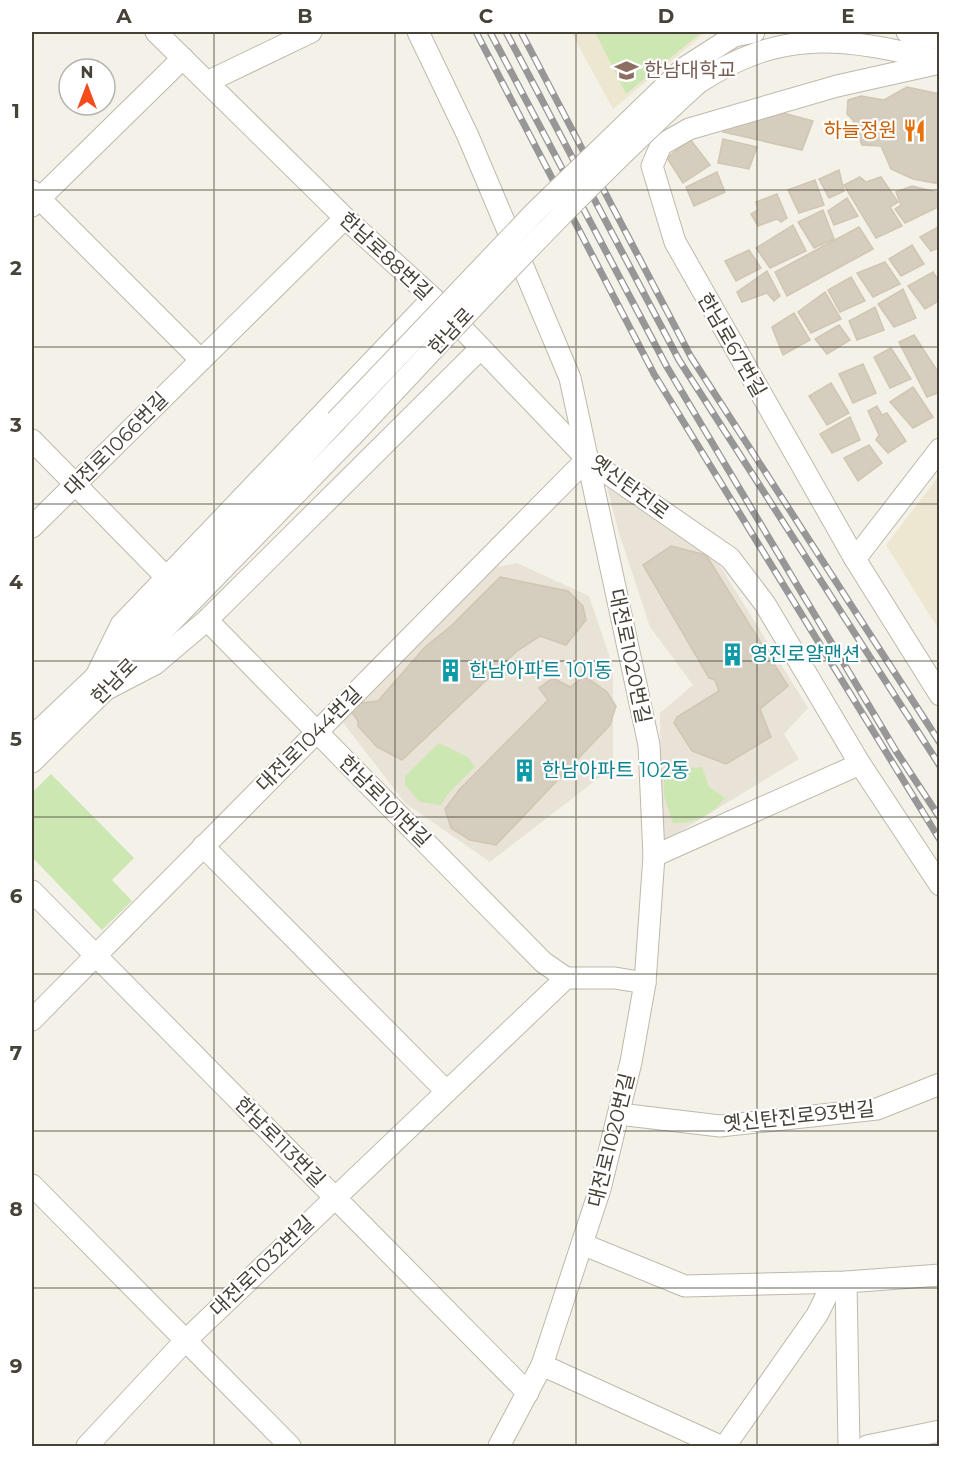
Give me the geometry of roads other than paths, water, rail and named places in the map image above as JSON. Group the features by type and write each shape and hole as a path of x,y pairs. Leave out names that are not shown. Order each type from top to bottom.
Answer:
{"street":[{"name":"한남로88번길","path":"156,32 345,218 433,298 588,459"},
{"path":"207,82 311,32"},
{"name":"옛신탄진로","path":"418,32 473,147 570,378 588,459 730,558 765,604 860,764 939,885"},
{"name":"한남로","path":"32,762 100,684 131,643 536,211 734,36 754,32"},
{"path":"907,32 939,39"},
{"name":"한남로","path":"32,737 100,684 352,436 552,224 635,140 691,75 775,47 818,41 855,44 939,62"},
{"path":"837,86 855,70 855,44"},
{"path":"183,58 34,199 201,360"},
{"name":"한남로67번길","path":"939,62 837,86 689,129 661,145 652,166 675,243 855,559 939,695"},
{"name":"대전로1066번길","path":"32,527 345,218"},
{"path":"100,684 121,625 433,298"},
{"path":"100,684 155,664 207,620 481,348"},
{"path":"32,440 166,577"},
{"path":"855,559 939,449"},
{"name":"대전로1044번길","path":"32,1020 588,459"},
{"name":"대전로1020번길","path":"499,1446 542,1365 600,1190 619,1113 645,982 654,856 649,745 588,459"},
{"name":"한남로101번길","path":"207,620 543,962 566,978"},
{"path":"654,856 860,764"},
{"path":"203,846 446,1091"},
{"name":"한남로113번길","path":"32,891 528,1393"},
{"path":"566,978 615,978 645,982"},
{"name":"대전로1032번길","path":"87,1446 184,1342 566,978"},
{"name":"옛신탄진로93번길","path":"619,1113 720,1126 877,1109 936,1094"},
{"path":"32,1185 184,1342 290,1446"},
{"path":"582,1244 685,1286 839,1283 939,1275"},
{"path":"725,1446 839,1283"},
{"path":"839,1283 849,1446"},
{"path":"542,1365 720,1446"},
{"path":"867,1446 939,1431"}],"railway":[{"path":"476,32 654,374 940,840"},
{"path":"490,32 667,367 896,751 940,818"},
{"path":"506,32 679,360 940,766"},
{"path":"521,32 691,357 940,743"}],"place":[{"name":"한남대학교","path":"626,70"},
{"name":"하늘정원","path":"915,130"},
{"name":"영진로얄맨션","path":"732,654"},
{"name":"한남아파트 101동","path":"451,670"},
{"name":"한남아파트 102동","path":"524,770"}]}
